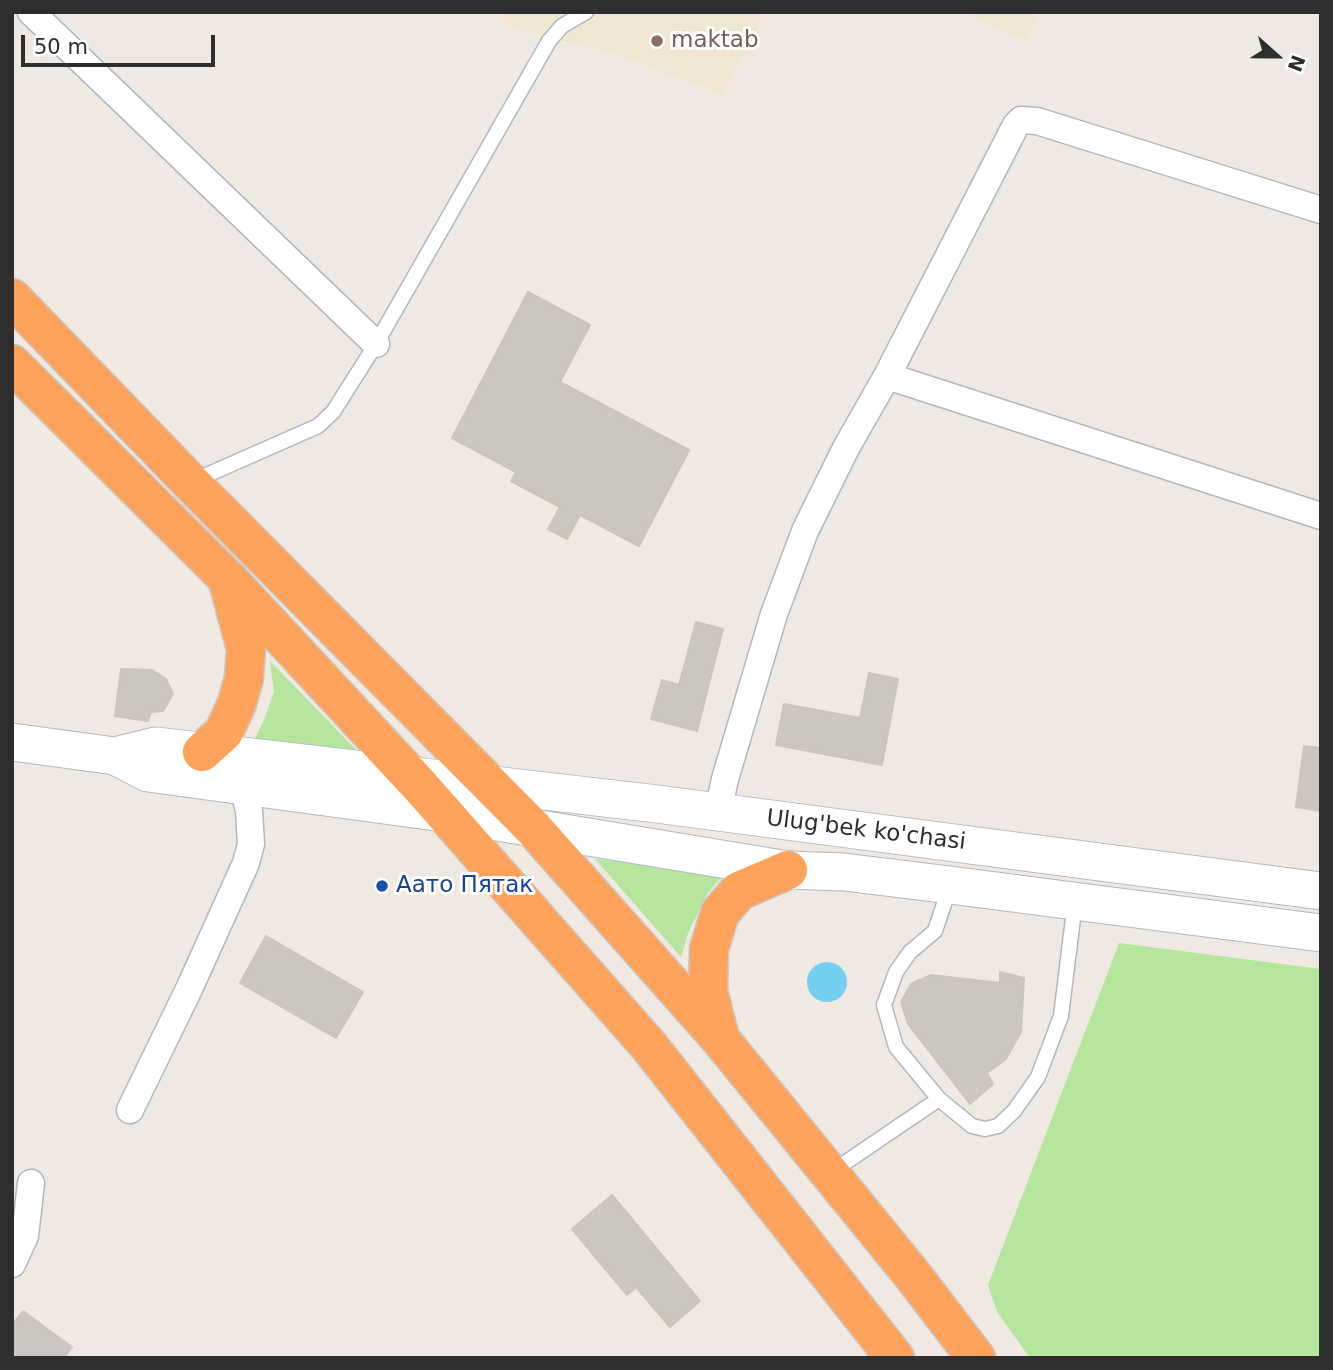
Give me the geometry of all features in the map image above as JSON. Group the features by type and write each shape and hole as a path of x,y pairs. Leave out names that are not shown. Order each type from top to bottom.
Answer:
{"highway":[{"path":"12,298 534,829 721,1040 914,1277 976,1358"},
{"path":"12,364 228,579 443,813 649,1046 894,1358"},
{"path":"202,752 223,732 237,703 244,678 246,649 228,579"},
{"path":"721,1040 708,991 709,949 720,913 739,891 788,870"}],"main road":[{"path":"12,743 115,756"},
{"name":"Ulug'bek ko'chasi","path":"115,756 156,746 411,777 488,783 1321,891"},
{"name":"Ulug'bek ko'chasi","path":"115,756 148,773 443,813 788,870 844,873 950,885 1321,933"}],"street":[{"path":"31,12 376,344"},
{"path":"718,812 774,614 805,531 1012,131 1021,120 1037,121 1321,210"},
{"path":"887,376 1321,516"},
{"path":"130,1110 246,863 251,844 249,811 243,786"},
{"path":"12,1264 25,1236 31,1183"}],"lane":[{"path":"190,482 323,422 333,412 376,344 549,41 562,26 586,12"},
{"path":"950,885 935,931 910,952 896,972 884,1005 896,1047 939,1099 972,1126 985,1129 998,1126 1014,1111 1038,1077 1061,1016 1075,901"},
{"path":"830,1173 939,1099"}],"shaded area":[{"name":"maktab","path":"496,12 765,12 723,95 619,55 511,28"},
{"path":"960,12 1038,12 1027,41"}],"green space":[{"path":"270,661 364,758 254,740 274,692"},
{"path":"595,859 726,872 708,893 688,933 681,957"},
{"path":"1119,943 1321,969 1321,1358 1030,1358 997,1312 988,1285"}],"water":[{"path":"827,962 841,968 847,982 841,996 827,1002 813,996 807,982 813,968"}],"building":[{"path":"528,292 590,325 560,382 689,450 639,546 580,515 567,539 548,529 560,507 511,481 516,472 452,438"},
{"path":"696,622 723,629 697,731 651,719 662,680 679,685"},
{"path":"121,669 152,670 166,679 173,694 163,711 151,712 148,721 115,716"},
{"path":"869,673 898,679 882,765 776,745 784,704 860,718"},
{"path":"1304,746 1321,748 1321,811 1296,807"},
{"path":"266,936 363,992 336,1038 240,983"},
{"path":"1000,972 1024,978 1021,1032 1006,1059 987,1073 993,1084 970,1104 908,1024 901,1002 911,984 931,975 1000,983"},
{"path":"612,1195 700,1301 670,1327 636,1287 627,1295 572,1229"},
{"path":"23,1311 72,1347 64,1358 12,1358 12,1325"}],"place":[{"name":"maktab","path":"657,41"},
{"name":"Аато Пятак","path":"382,886"}]}
